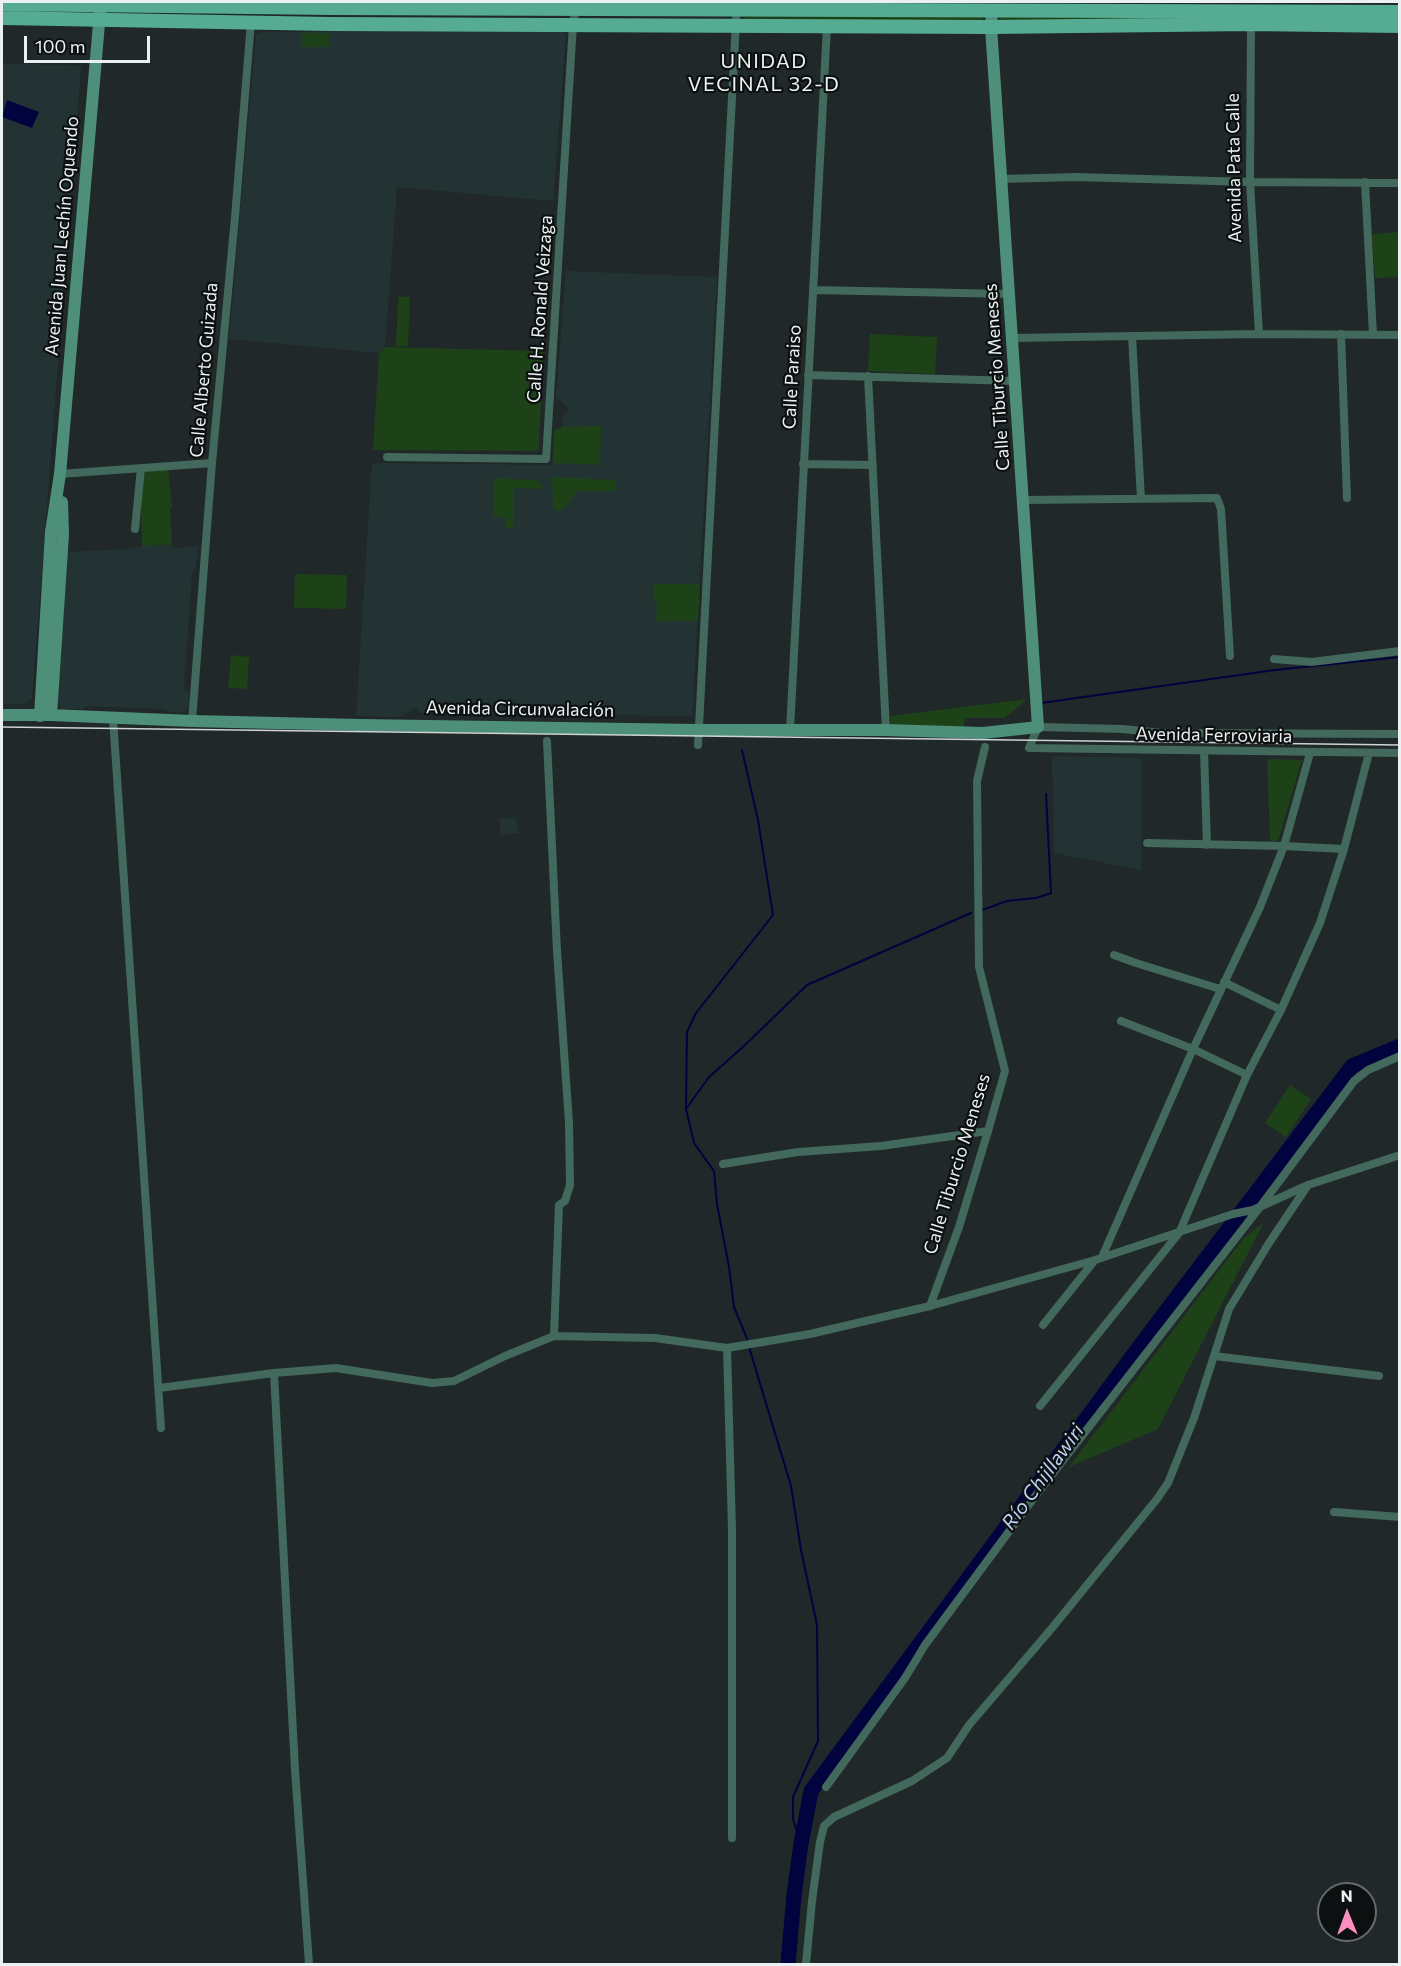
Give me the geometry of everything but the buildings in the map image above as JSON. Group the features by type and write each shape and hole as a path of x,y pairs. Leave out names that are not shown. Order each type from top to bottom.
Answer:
{"main road":[{"path":"2,4 992,7 1400,12"},
{"path":"2,18 330,24 991,27 1258,12 1400,26"}],"street":[{"name":"Avenida Juan Lechín Oquendo","path":"46,715 63,534 60,474 100,3"},
{"path":"330,24 331,5"},
{"name":"Calle H. Ronald Veizaga","path":"387,457 546,459 576,5"},
{"path":"698,745 737,6"},
{"name":"Calle Tiburcio Meneses","path":"992,7 991,27 1038,727 1029,748"},
{"name":"Avenida Pata Calle","path":"1258,12 1250,182 1259,334"},
{"name":"Calle Alberto Guizada","path":"192,721 251,22"},
{"name":"Calle Paraiso","path":"790,730 826,26"},
{"path":"1001,178 1076,177 1400,183"},
{"path":"1365,182 1373,335"},
{"path":"813,290 1009,294"},
{"path":"1012,338 1259,334 1400,335"},
{"path":"1341,334 1347,498"},
{"path":"1132,336 1141,499"},
{"path":"808,375 1015,381"},
{"path":"868,376 886,730"},
{"path":"60,474 212,464"},
{"path":"803,464 873,465"},
{"path":"135,529 141,468"},
{"path":"1023,500 1217,498 1221,509 1230,656"},
{"path":"1274,659 1312,662 1400,651"},
{"name":"Avenida Circunvalación","path":"2,715 192,721 697,730 886,730 983,733 1038,727"},
{"path":"113,718 161,1428"},
{"name":"Avenida Ferroviaria","path":"1038,727 1123,729 1162,733 1400,734"},
{"path":"547,741 557,951 569,1123 570,1185 565,1201 559,1205 554,1336"},
{"name":"Calle Tiburcio Meneses","path":"930,1306 959,1227 1005,1071 979,967 976,781 985,747"},
{"name":"Avenida Ferroviaria","path":"1029,748 1400,753"},
{"path":"1204,751 1207,845"},
{"path":"1043,1325 1099,1258 1222,985 1260,907 1284,846 1310,753"},
{"path":"1040,1406 1179,1233 1247,1075 1281,1010 1320,923 1344,849 1369,753"},
{"path":"1147,843 1344,849"},
{"path":"1113,955 1222,985 1281,1010"},
{"path":"1121,1021 1193,1049 1247,1075"},
{"path":"826,1787 905,1678 925,1645 1036,1495 1354,1081 1368,1070 1400,1056"},
{"path":"723,1164 798,1152 881,1146 988,1131"},
{"path":"159,1388 274,1373 336,1368 432,1383 454,1381 505,1356 554,1336 655,1338 727,1348 810,1334 930,1306 1099,1258 1233,1214 1256,1209 1308,1185 1400,1155"},
{"path":"806,1965 812,1901 824,1826 834,1817 912,1781 947,1758 969,1725 1157,1499 1168,1483 1194,1418 1229,1309 1308,1185"},
{"path":"727,1348 732,1530 732,1838"},
{"path":"1214,1356 1379,1376"},
{"path":"274,1373 295,1770 309,1965"},
{"path":"1334,1512 1400,1517"}],"shaded area":[{"path":"507,30 561,32 566,36 553,201 397,187 385,347 379,353 229,339 256,34 263,32"},
{"path":"2,63 81,66 32,698 25,704 2,704"},
{"path":"7,100 39,112 32,128 2,117"},
{"path":"566,271 717,277 692,716 421,713 416,707 400,717 356,716 372,463 552,465 554,431 562,427 564,414 569,409 556,397"},
{"path":"172,545 173,548 198,546 196,568 192,572 184,689 189,694 188,708 184,712 86,706 83,709 61,709 57,702 67,552"},
{"path":"1052,756 1142,758 1141,870 1054,853"},
{"path":"516,817 518,833 501,835 499,819"}],"green space":[{"path":"1241,15 1241,20 1000,21 999,17"},
{"path":"745,16 983,17 983,22 745,21"},
{"path":"301,33 329,33 329,47 301,47"},
{"path":"1399,232 1399,277 1375,278 1372,234"},
{"path":"398,297 410,297 408,346 396,346"},
{"path":"870,334 937,337 935,374 868,371"},
{"path":"385,347 543,351 539,449 536,451 373,450 379,353"},
{"path":"601,426 600,465 553,463 554,431 562,427"},
{"path":"168,469 172,508 170,509 172,545 142,546 143,476 147,471"},
{"path":"552,477 616,480 615,491 580,491 575,493 565,508 555,510"},
{"path":"493,478 537,480 542,485 542,489 514,488 513,528 506,528 506,517 493,517"},
{"path":"295,574 347,575 346,609 294,608"},
{"path":"653,584 700,584 698,621 656,621 657,603 653,602"},
{"path":"231,655 249,657 247,689 228,688"},
{"path":"1027,699 1005,718 965,718 964,727 891,727 890,716"},
{"path":"1267,759 1302,760 1278,841 1270,841"},
{"path":"1290,1085 1311,1099 1286,1137 1265,1123"},
{"path":"1264,1222 1158,1429 1069,1467 1243,1239"}],"waterway":[{"path":"1042,705 1041,703 1275,670 1400,657"},
{"path":"686,1109 687,1032 696,1013 773,915 758,820 742,750"},
{"path":"982,910 1007,901 1036,898 1051,893 1046,794"},
{"path":"748,1341 734,1307 717,1204 714,1171 694,1143 686,1109 709,1077 807,985 971,913"},
{"name":"Río Chijllawiri","path":"788,1964 794,1895 811,1791 1148,1335 1352,1066 1400,1046"},
{"path":"749,1347 791,1486 801,1550 817,1625 818,1741 793,1797 793,1819 801,1844"}],"tram line":[{"path":"2,727 1400,745"}],"district":[{"name":"UNIDAD VECINAL 32-D","path":"764,72"}]}
